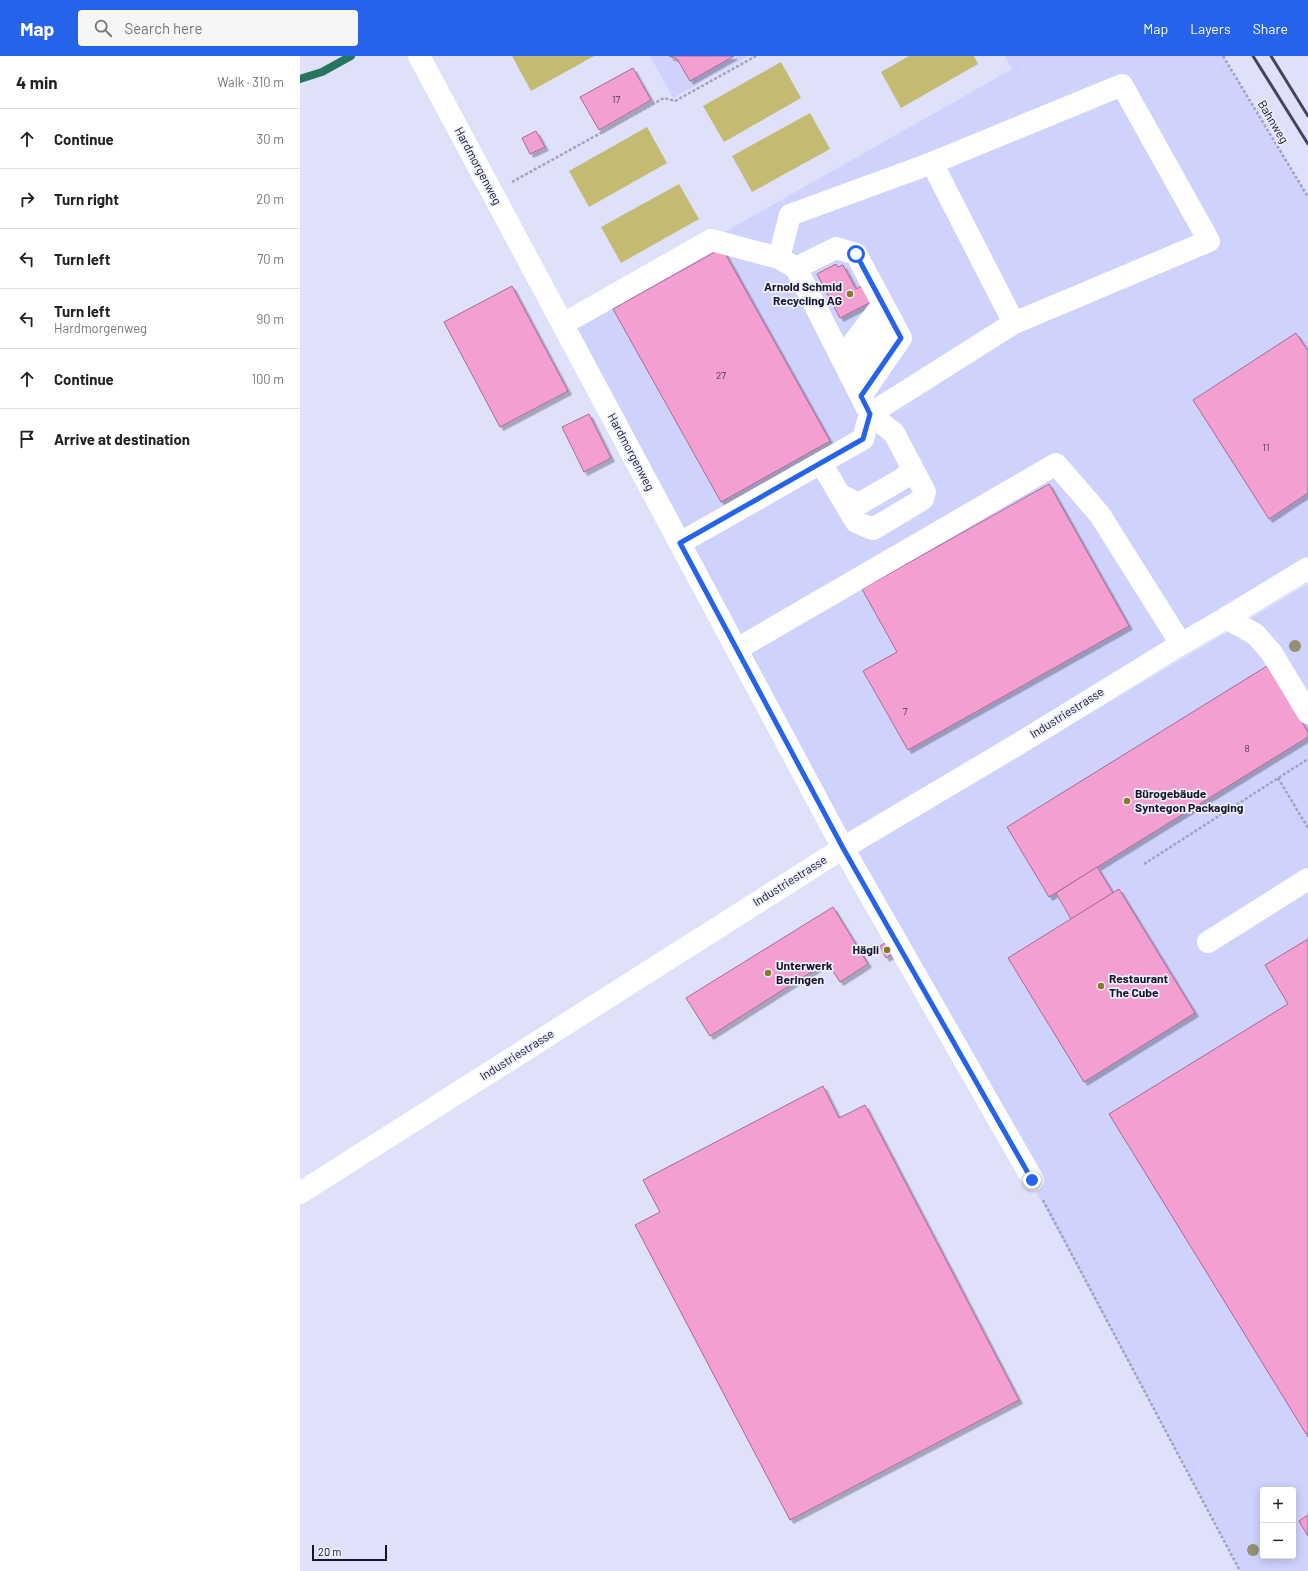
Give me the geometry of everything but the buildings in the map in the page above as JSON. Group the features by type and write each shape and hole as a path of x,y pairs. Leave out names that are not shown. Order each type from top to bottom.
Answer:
{"street":[{"name":"Hardmorgenweg","path":"420,56 843,848 1032,1180"},
{"path":"821,462 856,522 872,529 924,499 925,492 894,433 861,396 842,358 788,263 790,215 932,163 1122,85 1209,241 1014,323 861,396"},
{"path":"932,163 1014,323"},
{"path":"562,324 711,240 788,263 836,248 856,254 888,312 901,338 861,396 863,439 680,543"},
{"path":"842,358 888,312"},
{"path":"840,495 859,504 907,476 911,464"},
{"path":"736,650 1056,464 1100,515 1181,644"},
{"name":"Industriestrasse","path":"300,1193 843,848 1020,743 1308,568"},
{"path":"1226,618 1255,634 1271,652 1308,713"},
{"path":"1208,942 1308,879"}],"path":[{"path":"492,193 664,98 675,101 756,56"},
{"name":"Bahnweg","path":"1223,56 1308,197"},
{"path":"1144,864 1308,759"},
{"path":"1278,778 1308,828"},
{"path":"1032,1180 1240,1571"}],"shaded area":[{"path":"512,56 594,56 531,91"},
{"path":"650,56 749,56 673,98"},
{"path":"909,56 974,56 978,64 901,108 881,72"},
{"path":"1005,56 1222,56 1308,198 1308,565 843,848 563,324 1012,69"},
{"path":"781,62 801,98 724,142 703,106"},
{"path":"810,113 830,149 752,192 732,156"},
{"path":"647,127 667,163 589,207 569,171"},
{"path":"679,184 699,219 621,263 601,227"},
{"path":"1308,584 1308,1571 1241,1571 854,854"}],"waterway":[{"path":"300,79 322,72 351,56"}],"railway":[{"path":"1253,56 1308,144"},
{"path":"1271,56 1308,116"}],"place":[{"name":"Arnold Schmid Recycling AG","path":"850,294"},
{"name":"Bürogebäude Syntegon Packaging","path":"1127,801"},
{"name":"Hägli","path":"887,950"},
{"name":"Unterwerk Beringen","path":"768,973"},
{"name":"Restaurant The Cube","path":"1101,986"}],"route":[{"path":"856,254 901,338 861,396 870,414 863,439 680,543 843,848 1032,1180"}]}
